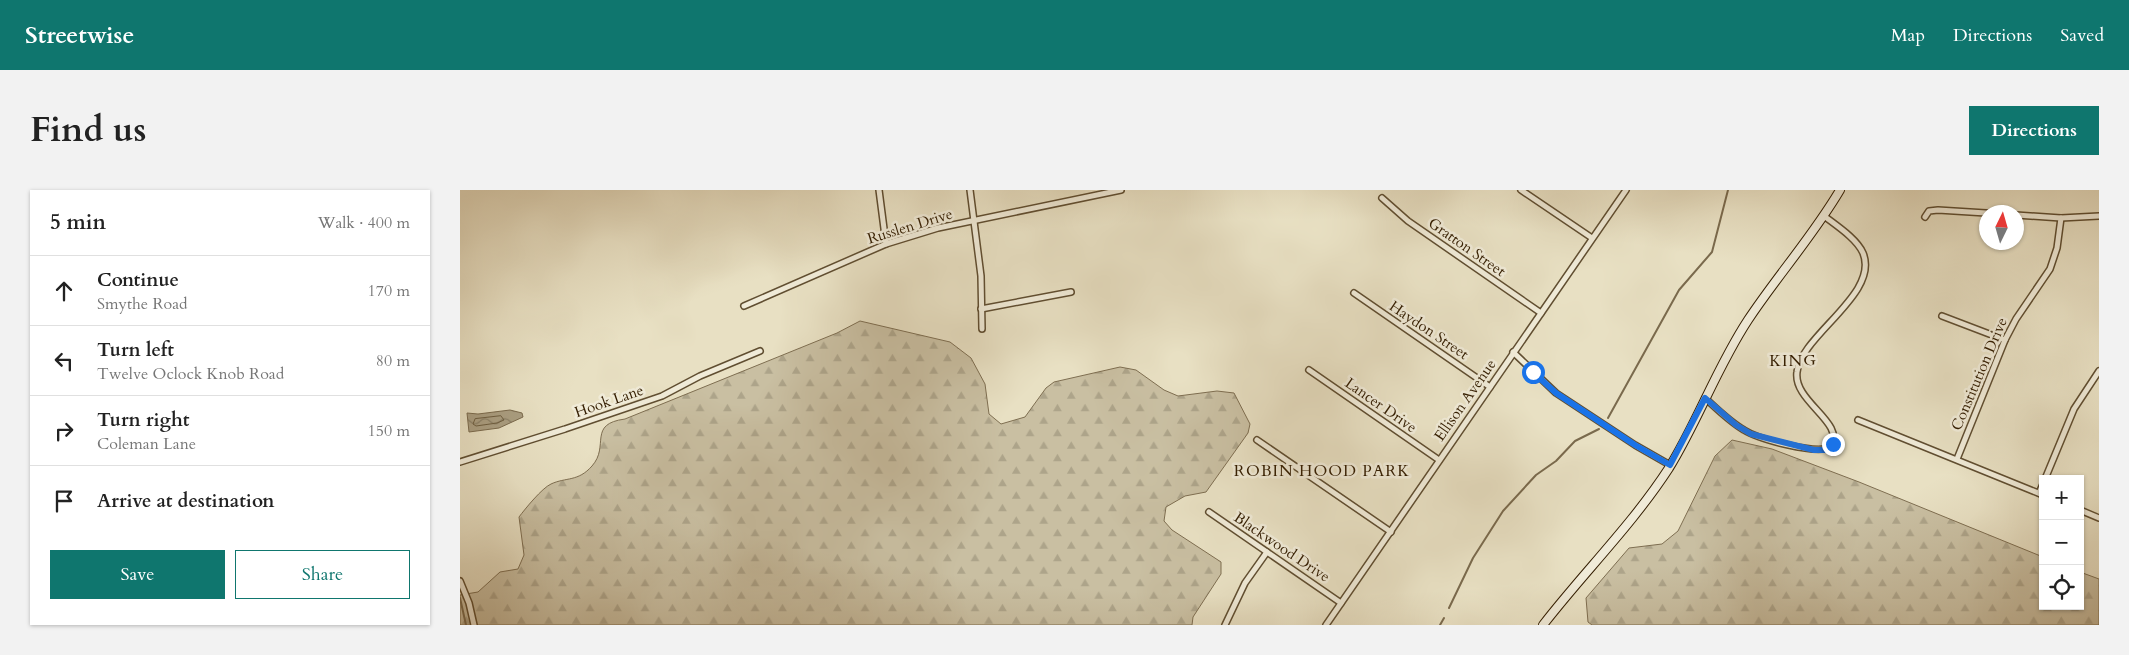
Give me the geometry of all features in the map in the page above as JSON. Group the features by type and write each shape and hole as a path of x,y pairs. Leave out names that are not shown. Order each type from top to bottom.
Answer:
{"street":[{"path":"879,190 886,244"},
{"path":"970,190 980,276 982,329"},
{"name":"Russlen Drive","path":"744,306 886,244 938,228 1121,190"},
{"path":"1521,190 1592,238"},
{"name":"Ellison Avenue","path":"1326,625 1626,190"},
{"path":"1543,625 1588,569 1643,507 1670,465 1748,319 1824,216 1840,190"},
{"name":"Gratton Street","path":"1382,198 1408,221 1541,313"},
{"path":"1925,217 1929,212 1938,210 1979,213"},
{"path":"1705,398 1736,425 1751,434 1803,448 1825,450 1831,447 1834,438 1832,427 1802,394 1798,385 1797,371 1803,355 1852,297 1859,285 1865,265 1860,247 1824,216"},
{"path":"2024,216 2061,218 2099,216"},
{"name":"Constitution Drive","path":"1957,460 2005,340 2016,318 2050,269 2057,248 2061,218"},
{"path":"982,309 1071,292"},
{"name":"Haydon Street","path":"1354,293 1490,387"},
{"path":"1942,316 2005,340"},
{"name":"Hook Lane","path":"460,462 662,396 700,376 760,351"},
{"path":"1513,352 1556,393 1635,445 1670,465"},
{"name":"Lancer Drive","path":"1309,370 1438,460"},
{"path":"2047,475 2074,409 2099,372"},
{"path":"1858,420 2039,493"},
{"path":"1257,440 1390,532"},
{"name":"Blackwood Drive","path":"1209,512 1341,603"},
{"path":"2084,512 2099,518"},
{"path":"1225,625 1245,583 1267,552"},
{"path":"460,581 469,602 474,625"}],"green space":[{"path":"860,321 950,342 971,358 985,384 989,414 1001,424 1025,417 1046,388 1054,382 1120,367 1136,370 1164,390 1178,396 1217,391 1234,393 1250,424 1248,433 1206,492 1185,496 1166,507 1164,521 1172,530 1221,562 1221,574 1193,617 1192,625 460,625 460,595 478,592 500,572 518,569 524,555 519,517 547,486 582,475 592,466 597,458 601,437 606,426 837,333"},
{"path":"1732,440 1772,449 1859,482 2039,555 2039,610 2084,610 2084,573 2099,579 2099,625 1592,625 1588,622 1586,598 1629,548 1662,544 1678,531 1715,456"}],"water":[{"path":"510,410 522,413 523,417 499,428 469,432 467,413 478,414"}],"waterway":[{"path":"1608,418 1679,290 1712,252 1728,190"},
{"path":"1449,608 1473,558 1503,511 1536,475 1556,461 1575,441 1599,429"},
{"path":"460,598 466,625"},
{"path":"1440,625 1444,618"}],"district":[{"name":"KING","path":"1793,360"},
{"name":"ROBIN HOOD PARK","path":"1322,470"}],"route":[{"path":"1533,372 1566,400 1635,445 1670,465 1705,398 1736,425 1751,434 1814,450 1825,450 1833,444"}]}
